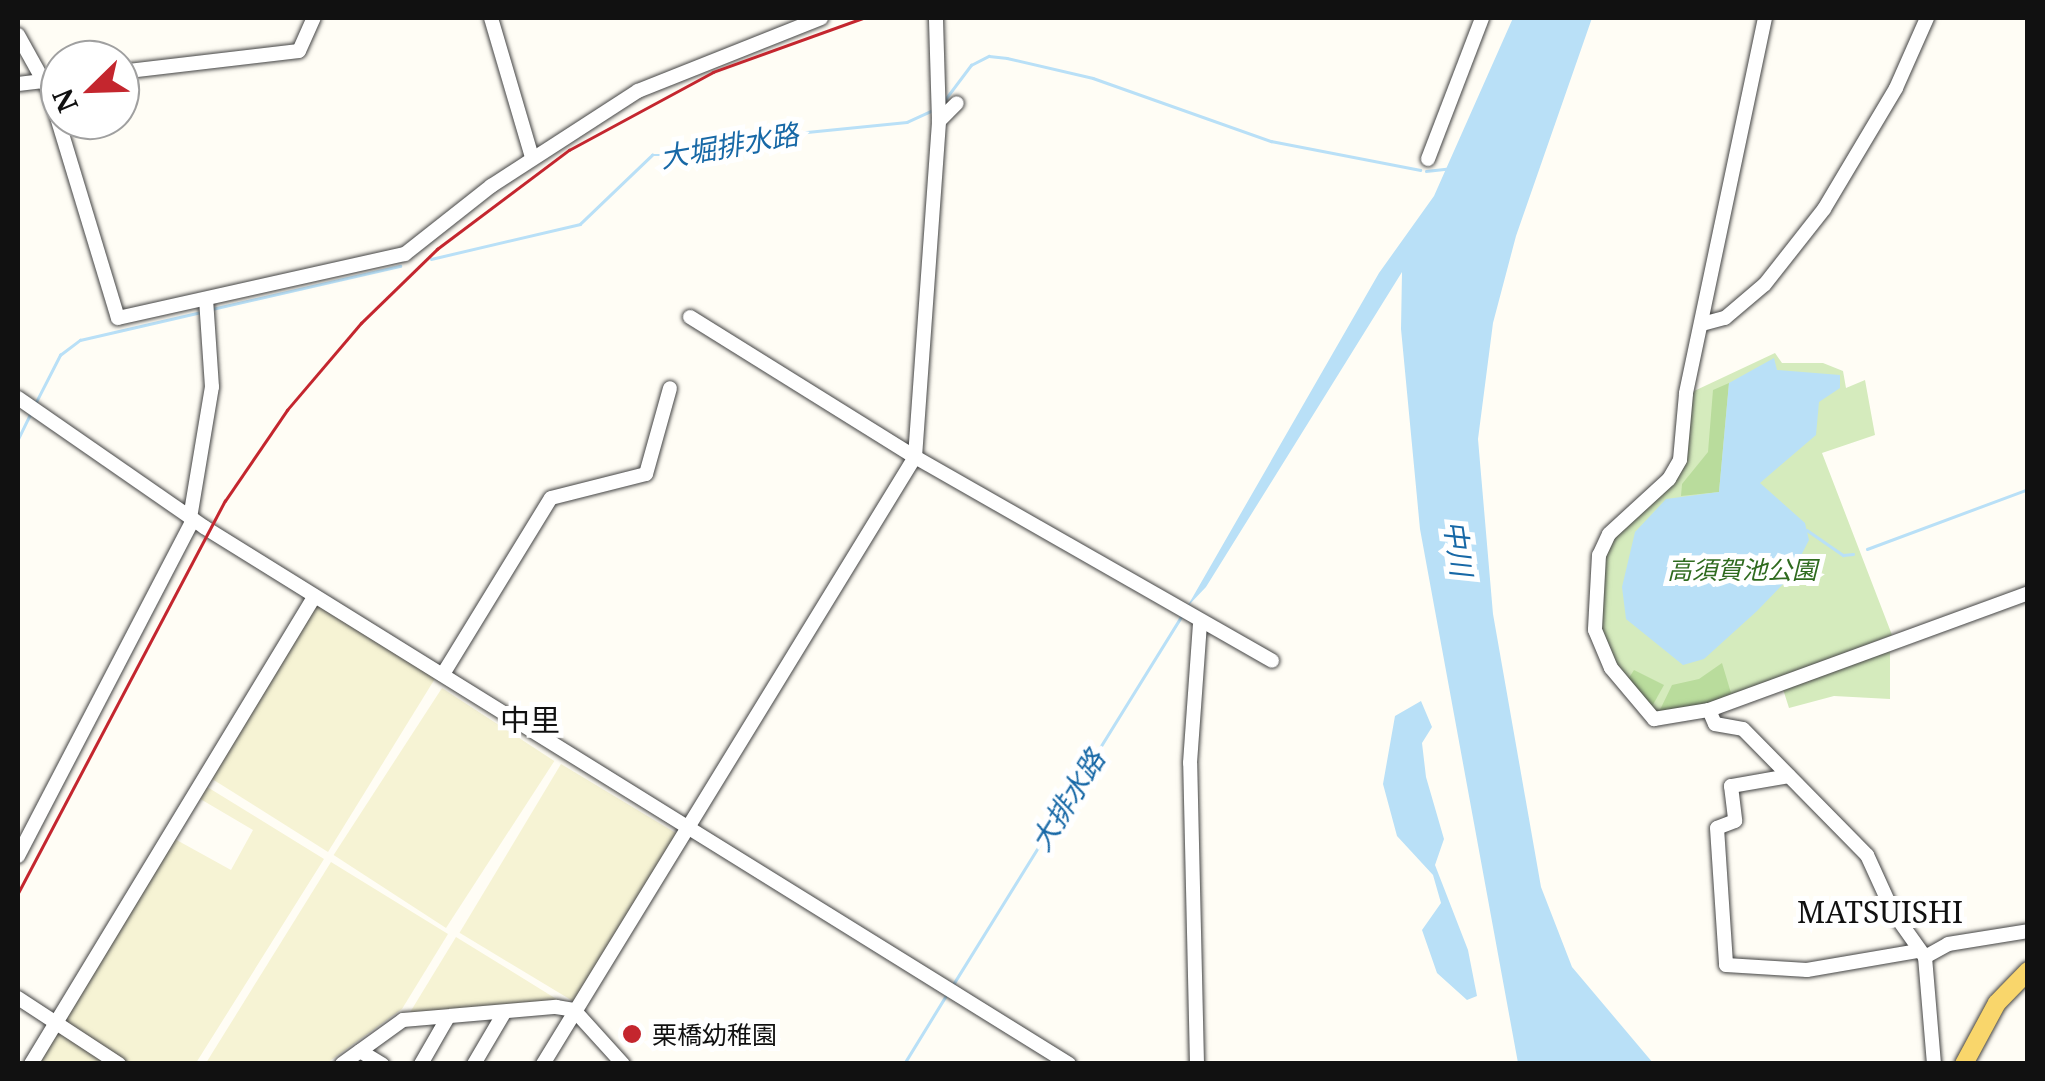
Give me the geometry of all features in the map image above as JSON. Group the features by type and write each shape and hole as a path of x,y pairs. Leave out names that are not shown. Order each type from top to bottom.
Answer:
{"main road":[{"path":"1964,1064 1989,1015 2028,972"}],"street":[{"path":"140,70 299,51 314,18"},
{"path":"490,18 532,157"},
{"path":"69,140 118,318 405,254 532,157 638,92 797,21 820,18"},
{"path":"544,1064 915,457 938,121 936,18"},
{"path":"1428,159 1482,18"},
{"path":"1765,18 1702,324 1680,460 1669,479 1609,534 1592,593 1606,659 1654,719 1709,710 2028,594"},
{"path":"1702,324 1724,318 1765,284 1824,209 1896,88 1927,18"},
{"path":"18,35 40,64"},
{"path":"938,121 957,102"},
{"path":"18,856 191,519 212,387 206,300"},
{"path":"690,317 915,457 1197,623 1272,661"},
{"path":"443,674 551,498 646,474 670,388"},
{"path":"28,406 191,519 314,597 1069,1064"},
{"path":"31,1064 314,597"},
{"path":"1197,623 1190,763 1198,1064"},
{"path":"1709,710 1715,724 1742,728 1867,855 1921,954 1934,1064"},
{"path":"1788,776 1732,786 1735,821 1718,828 1726,965 1807,970 1921,954 1948,944 2028,930"},
{"path":"18,998 119,1064"},
{"path":"342,1064 403,1020 574,1010"},
{"path":"574,1010 618,1061"},
{"path":"474,1064 504,1013"},
{"path":"421,1064 448,1017"},
{"path":"360,1051 382,1064"}],"shaded area":[{"path":"322,605 436,677 328,852 209,777 315,606"},
{"path":"442,688 554,761 446,928 334,855"},
{"path":"561,764 677,834 575,1002 460,933"},
{"path":"204,785 324,859 196,1063 127,1063 61,1022 173,838 231,870 253,830 197,797"},
{"path":"331,862 448,934 402,1009 327,1063 206,1063"},
{"path":"456,937 558,1000 409,1014"},
{"path":"56,1027 113,1064 37,1064"}],"green space":[{"name":"高須賀池公園","path":"1775,353 1782,363 1823,363 1843,371 1846,388 1865,380 1875,435 1822,453 1892,635 1703,707 1658,714 1610,660 1599,630 1606,547 1669,482 1692,392"},
{"path":"1729,383 1719,492 1681,496 1682,484 1708,452 1713,390"},
{"path":"1890,650 1890,699 1834,696 1789,708 1782,686"},
{"path":"1722,663 1731,693 1703,707 1658,714 1672,685 1699,679"},
{"path":"1634,670 1664,685 1650,710 1627,681"}],"water":[{"name":"中川","path":"1513,18 1592,18 1516,236 1493,323 1478,439 1493,614 1541,887 1572,967 1653,1063 1518,1063 1420,529 1401,329 1402,272 1206,587 1187,607 1379,273 1434,196"},
{"path":"1774,358 1777,370 1840,375 1840,388 1819,402 1816,435 1760,483 1805,523 1809,540 1790,577 1757,611 1704,659 1683,665 1626,619 1622,587 1635,532 1666,499 1719,492 1729,383"},
{"path":"1421,701 1432,727 1422,743 1426,777 1444,839 1435,865 1468,950 1477,996 1467,1000 1437,973 1422,930 1441,903 1433,875 1397,836 1383,784 1395,716"}],"waterway":[{"name":"大堀排水路","path":"944,101 971,65 989,56 1007,58 1093,78 1271,141 1420,170"},
{"name":"大堀排水路","path":"431,259 580,224 652,155 697,155 807,132 907,122 931,111"},
{"name":"大堀排水路","path":"1426,171 1446,169"},
{"name":"大堀排水路","path":"212,309 400,266"},
{"name":"大堀排水路","path":"36,402 60,355 80,340 201,312"},
{"name":"大堀排水路","path":"18,439 30,414"},
{"path":"1867,549 2028,489"},
{"path":"1807,530 1843,555 1853,554"},
{"name":"大排水路","path":"954,983 1181,617"},
{"name":"大排水路","path":"904,1064 945,997"}],"railway":[{"path":"18,893 225,501 287,410 361,323 437,249 569,150 713,72 863,18"}],"place":[{"name":"栗橋幼稚園","path":"632,1034"}],"district":[{"name":"中里","path":"530,720"},
{"name":"MATSUISHI","path":"1880,912"}]}
